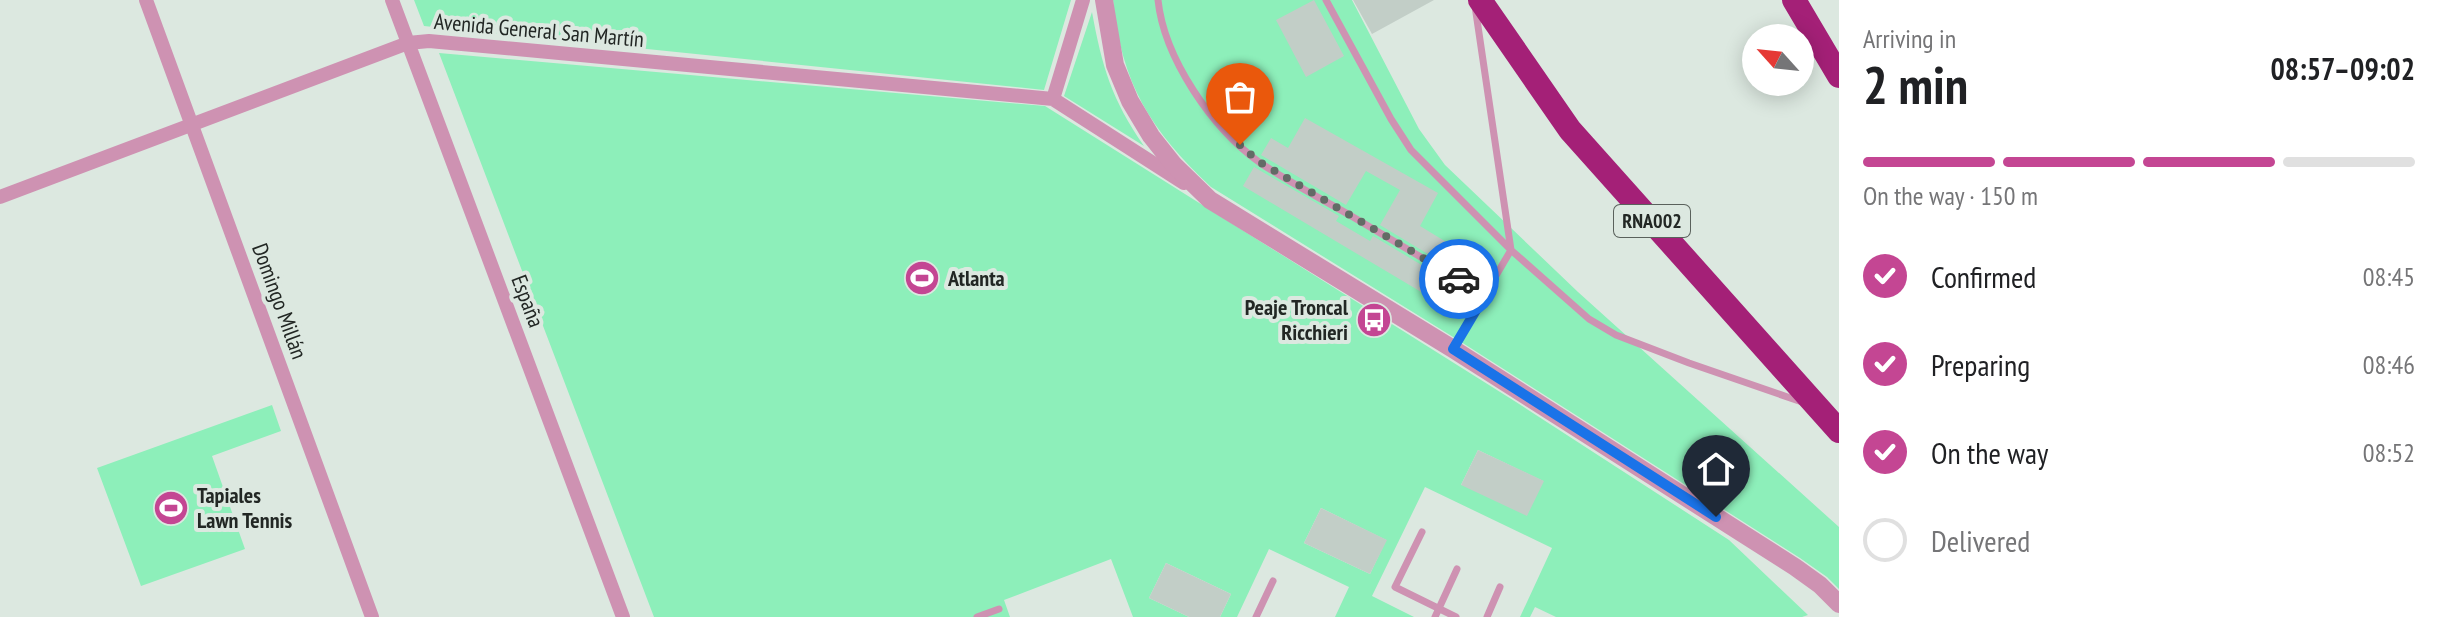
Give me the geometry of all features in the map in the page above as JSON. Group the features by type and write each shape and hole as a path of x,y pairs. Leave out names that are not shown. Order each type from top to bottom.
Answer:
{"highway":[{"name":"RNA002","path":"1480,0 1570,130 1839,431"},
{"path":"1794,0 1839,76"}],"street":[{"name":"Domingo Millán","path":"146,0 372,617"},
{"name":"España","path":"392,0 623,617"},
{"path":"1083,0 1053,99 1795,567 1839,604"},
{"path":"1104,0 1115,65 1130,101 1151,136 1174,165 1210,200"},
{"name":"Avenida General San Martín","path":"0,197 408,43 429,41 1053,99"}],"lane":[{"path":"1158,0 1160,15 1175,55 1197,97 1223,129 1258,161 1485,295"},
{"path":"1326,0 1411,150 1511,250 1589,319 1616,335 1819,408"},
{"path":"1453,349 1511,250 1474,0"},
{"path":"1422,532 1395,587 1437,613 1456,617"},
{"path":"1437,613 1457,569"},
{"path":"1256,617 1273,581"},
{"path":"1487,617 1500,587"},
{"path":"977,617 999,609"}],"green space":[{"path":"414,0 1071,0 1044,90 424,26"},
{"path":"1113,0 1352,0 1419,129 1445,165 1578,292 1839,527 1839,589 1800,558 1211,187 1172,146 1142,104 1123,56"},
{"path":"1092,12 1110,82 1144,146 1064,96"},
{"name":"Atlanta","path":"439,53 1045,106 1516,402 1729,540 1808,615 1556,617 1535,607 1530,617 1520,617 1552,548 1425,487 1372,596 1414,617 1335,617 1349,587 1269,549 1237,617 1220,617 1231,594 1166,563 1149,598 1189,617 1133,617 1111,559 1004,600 1010,617 654,617","holes":["1478,450 1543,481 1461,485","1321,508 1386,540 1370,574 1304,543"]},
{"name":"Tapiales Lawn Tennis","path":"272,405 281,431 212,456 245,549 141,586 97,468"}],"building":[{"path":"1314,0 1344,56 1306,77 1276,20"},
{"path":"1353,0 1434,0 1372,34"},
{"path":"1305,118 1438,193 1420,226 1461,251 1451,268 1380,225 1400,190 1366,171 1346,205 1261,155 1271,138 1288,148"},
{"path":"1254,167 1339,216 1336,221 1370,241 1373,236 1445,279 1433,299 1243,186"},
{"path":"1478,450 1544,481 1527,516 1461,485"},
{"path":"1321,508 1387,540 1370,574 1304,543"},
{"path":"1166,563 1231,594 1220,617 1189,617 1149,598"}],"way so far":[{"path":"1240,145 1258,161 1459,279"}],"place":[{"name":"Atlanta","path":"922,278"},
{"name":"Peaje Troncal Ricchieri","path":"1374,320"},
{"name":"Tapiales Lawn Tennis","path":"171,508"}],"route":[{"path":"1459,279 1485,295 1453,349 1716,517"}]}
